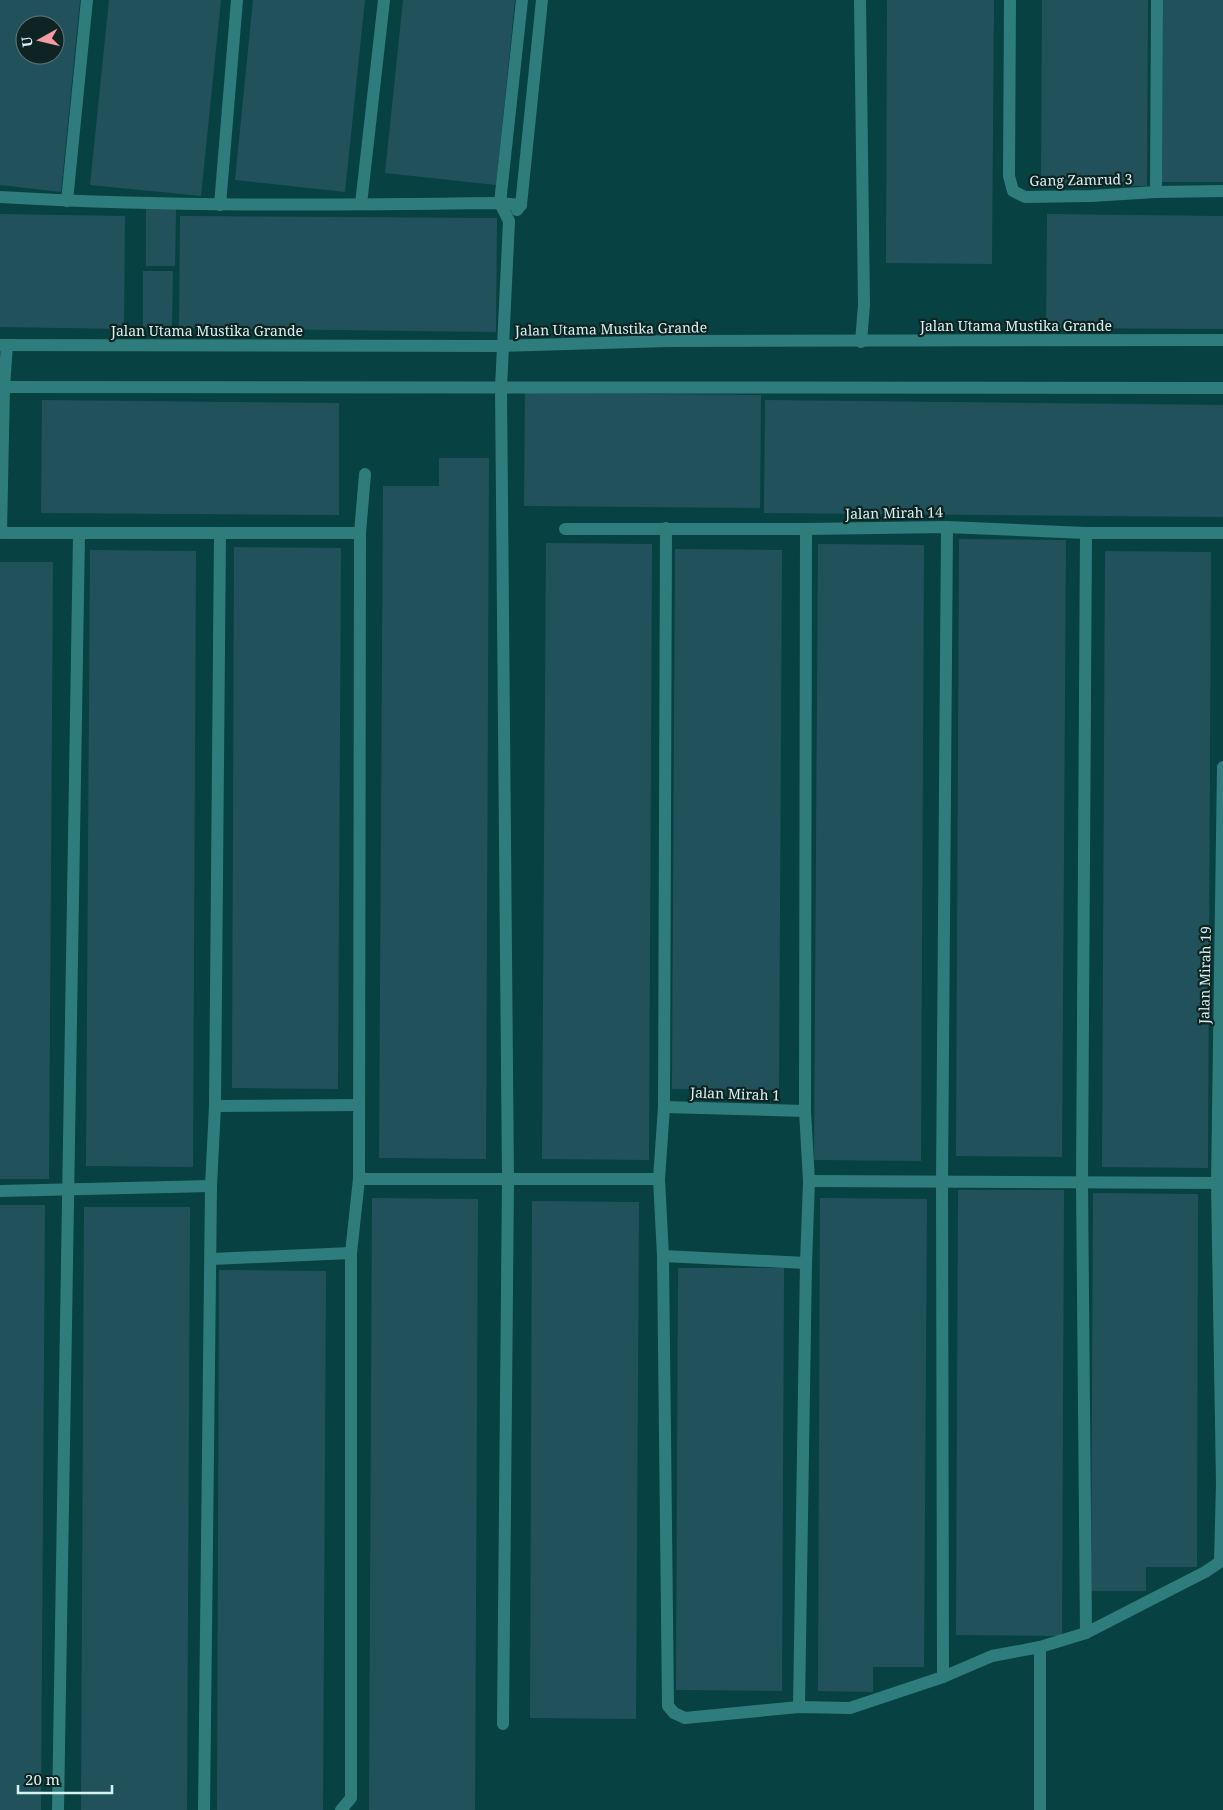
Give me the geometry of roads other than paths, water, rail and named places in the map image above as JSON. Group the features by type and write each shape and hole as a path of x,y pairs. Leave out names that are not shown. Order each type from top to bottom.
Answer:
{"street":[{"path":"66,201 87,0"},
{"path":"220,205 237,0"},
{"path":"361,204 384,0"},
{"path":"503,1724 508,1180 501,388 509,221 500,203 522,0"},
{"path":"509,221 521,204 542,0"},
{"path":"860,0 864,305 861,342"},
{"name":"Gang Zamrud 3","path":"1010,0 1008,176 1013,191 1025,197 1223,191"},
{"path":"1156,192 1157,0"},
{"path":"0,197 66,201 220,205 521,204"},
{"name":"Jalan Utama Mustika Grande","path":"4,345 502,346 668,341 1223,340"},
{"path":"4,345 0,534 360,534"},
{"path":"2,387 1223,388"},
{"path":"341,1810 351,1798 351,1253 359,1178 360,534 365,474"},
{"path":"943,1677 942,1182 947,527"},
{"name":"Jalan Mirah 14","path":"565,529 947,527 1086,532 1223,533"},
{"path":"666,528 664,1107 659,1180 663,1256 668,1706 674,1713 685,1718 799,1707 850,1708 943,1677 992,1656 1040,1647 1086,1633 1082,1182 1086,532"},
{"path":"799,1707 809,1181 805,1110 806,529"},
{"path":"204,1810 212,1259 211,1186 215,1106 220,533"},
{"path":"58,1810 79,534"},
{"name":"Jalan Mirah 19","path":"1086,1633 1205,1572 1220,1562 1222,1483 1218,1183 1223,767"},
{"path":"215,1106 358,1106"},
{"name":"Jalan Mirah 1","path":"664,1107 805,1110"},
{"path":"359,1178 659,1180"},
{"path":"809,1181 1218,1183"},
{"path":"0,1191 211,1186"},
{"path":"212,1259 351,1253"},
{"path":"663,1256 806,1263"},
{"path":"1040,1647 1040,1810"}]}
